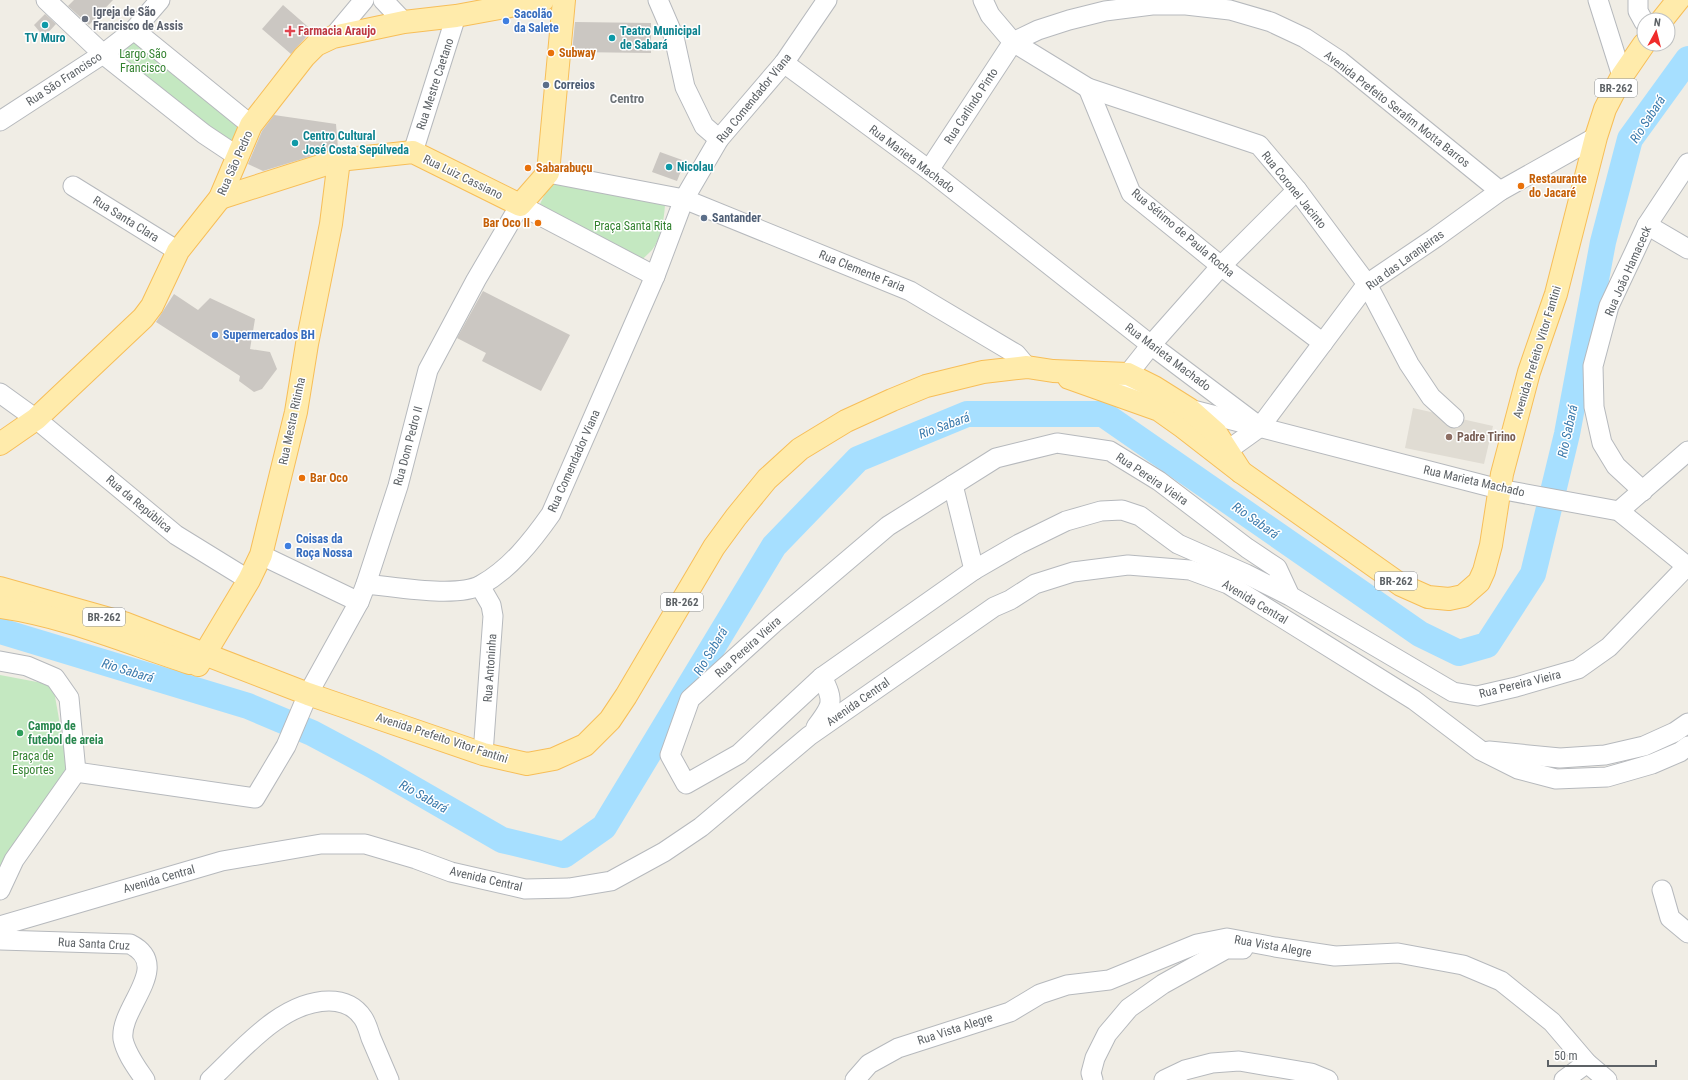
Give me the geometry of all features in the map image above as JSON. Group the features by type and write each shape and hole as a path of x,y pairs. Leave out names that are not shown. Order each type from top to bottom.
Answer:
{"main road":[{"name":"Rua São Pedro","path":"0,444 36,419 143,318 152,306 178,251 220,198 251,125 304,57 316,45 333,37 404,22 456,16 542,0"},
{"path":"520,205 548,173 564,0"},
{"path":"1668,12 1678,0"},
{"name":"Avenida Prefeito Vitor Fantini","path":"1054,371 1080,382 1159,410 1221,450 1241,472 1401,585 1428,597 1449,599 1463,596 1479,582 1484,571 1507,490 1502,474 1529,372 1556,294 1596,137 1606,109 1622,76 1638,52"},
{"name":"Rua Luiz Cassiano","path":"220,198 339,160 413,152 520,205"},
{"name":"Rua Mestra Ritinha","path":"202,659 249,580 260,554 296,412 307,344 331,224 339,160"},
{"name":"Avenida Prefeito Vitor Fantini","path":"0,606 202,659 483,754 527,764 554,759 585,745 610,720 714,547 736,517 767,479 800,449 846,421 926,386 983,372 1027,367 1054,371 1128,374 1154,387 1189,409 1216,433 1221,450"},
{"name":"Avenida Prefeito Vitor Fantini","path":"0,588 124,623 202,659"}],"street":[{"path":"46,0 103,54 204,134 237,156"},
{"name":"Rua São Francisco","path":"0,121 103,54 134,30 160,0"},
{"path":"333,37 364,0"},
{"path":"383,0 404,22"},
{"path":"658,0 674,37 685,87 704,126 719,139"},
{"name":"Rua Comendador Viana","path":"684,198 719,139 784,63 827,0"},
{"name":"Rua Coronel Jacinto","path":"983,0 990,15 1013,42 1088,88 1259,145 1297,190 1367,284 1409,364 1431,397 1454,418"},
{"path":"1598,0 1622,76"},
{"path":"1638,0 1639,12"},
{"name":"Avenida Prefeito Serafim Motta Barros","path":"1013,42 1038,30 1069,20 1105,11 1152,5 1186,5 1230,10 1271,22 1305,38 1340,61 1500,191"},
{"name":"Rua Mestre Caetano","path":"413,152 456,16"},
{"path":"134,30 251,125"},
{"name":"Rua Carlindo Pinto","path":"929,170 1013,42"},
{"name":"Rua Marieta Machado","path":"784,63 929,170 1151,345 1260,427 1507,490 1619,511"},
{"name":"Rua Sétimo de Paula Rocha","path":"1088,88 1131,193 1221,266 1324,344"},
{"name":"Rua das Laranjeiras","path":"1221,450 1260,427 1324,344 1367,284 1435,238 1500,191 1596,137"},
{"name":"Rua João Hamaceck","path":"1643,491 1616,466 1602,443 1594,407 1593,366 1609,306 1647,225 1688,163"},
{"path":"520,205 655,276 684,198 548,173"},
{"name":"Rua Santa Clara","path":"74,186 178,251"},
{"path":"1134,401 1128,385 1128,374 1151,345 1221,266 1297,190"},
{"name":"Rua Clemente Faria","path":"684,198 910,291 1016,354 1027,367"},
{"name":"Rua Dom Pedro II","path":"76,772 255,798 286,746 308,694 359,602 398,486 428,370 476,280 520,205"},
{"path":"1647,225 1688,249"},
{"name":"Rua Comendador Viana","path":"366,584 443,592 480,586 508,565 532,541 551,514 655,276"},
{"name":"Rua da República","path":"0,393 36,419 176,535 249,580"},
{"path":"1189,409 1260,427"},
{"name":"Rua Pereira Vieira","path":"1290,596 1277,568 1247,548 1159,481 1110,451 1057,443 996,458 888,526 775,622 690,699 670,755 686,784 739,754 822,677 974,570 1019,544 1066,521 1101,511 1122,510 1140,516 1178,544 1246,574 1290,596 1453,692 1478,696 1516,687 1578,669 1609,647 1688,567"},
{"path":"1688,451 1619,511 1688,567"},
{"path":"953,485 974,570"},
{"path":"260,554 359,602"},
{"name":"Avenida Central","path":"0,926 222,861 321,844 365,844 416,859 451,872 488,882 525,889 569,888 611,881 664,852 700,827 809,736 994,607 1010,600 1035,584 1073,572 1128,565 1190,570 1228,584 1414,700 1480,750 1518,770 1556,780 1607,777 1652,764 1680,752 1688,746"},
{"name":"Rua Antoninha","path":"480,586 490,605 493,616 483,754"},
{"path":"0,661 27,666 55,678 69,698 76,772 14,860 0,890"},
{"path":"809,736 829,710 830,693 822,677"},
{"path":"1480,750 1560,758 1605,755 1644,746 1675,732 1688,723"},
{"path":"1662,890 1670,918 1688,933"},
{"name":"Rua Vista Alegre","path":"855,1080 869,1064 898,1048 1010,1012 1040,994 1067,985 1109,980 1197,944 1227,938 1335,956 1398,953 1463,965 1501,981 1552,1022 1587,1063 1607,1080"},
{"name":"Rua Santa Cruz","path":"0,940 130,944 140,948 146,956 146,978 125,1020 123,1039 128,1052 145,1080"},
{"path":"1093,1080 1091,1073 1095,1058 1107,1034 1129,1008 1163,984 1226,949 1275,947"},
{"path":"210,1080 261,1032 286,1014 307,1004 324,1001 339,1001 352,1007 363,1018 389,1080"},
{"path":"1164,1080 1185,1070 1212,1063 1239,1061 1311,1073 1328,1080"},
{"path":"1564,1080 1587,1063"}],"shaded area":[{"name":"Padre Tirino","path":"1413,408 1493,426 1484,464 1405,448"}],"green space":[{"name":"Largo São Francisco","path":"134,34 247,129 231,148 113,55"},
{"name":"Praça Santa Rita","path":"551,181 665,205 662,229 652,250 640,261 540,204"},
{"name":"Praça de Esportes","path":"0,675 53,685 68,770 0,881"}],"building":[{"name":"Igreja de São Francisco de Assis","path":"74,0 113,0 89,25 68,6"},
{"name":"Farmacia Araujo","path":"283,5 314,32 307,36 291,54 262,29"},
{"name":"TV Muro","path":"45,14 56,24 44,37 34,25"},
{"name":"Teatro Municipal de Sabará","path":"575,22 651,23 651,53 572,52"},
{"name":"Centro Cultural José Costa Sepúlveda","path":"274,115 336,124 338,148 263,171 248,164 262,131"},
{"name":"Nicolau","path":"660,152 685,161 677,181 652,172"},
{"path":"483,291 570,335 541,391 482,361 486,353 457,338"},
{"name":"Supermercados BH","path":"174,294 198,310 210,298 255,319 250,349 270,352 277,369 262,389 254,392 239,381 240,376 156,322"}],"waterway":[{"name":"Rio Sabará","path":"0,631 248,706 312,733 372,765 502,840 564,855 604,827 774,546 858,459 967,414 1103,414 1420,634 1459,653 1487,645 1533,574 1567,434 1603,242 1630,139 1688,59"}],"place":[{"name":"Igreja de São Francisco de Assis","path":"85,19"},
{"name":"Sacolão da Salete","path":"506,21"},
{"name":"TV Muro","path":"45,25"},
{"name":"Farmacia Araujo","path":"290,31"},
{"name":"Teatro Municipal de Sabará","path":"612,38"},
{"name":"Subway","path":"551,53"},
{"name":"Correios","path":"546,85"},
{"name":"Centro Cultural José Costa Sepúlveda","path":"295,143"},
{"name":"Nicolau","path":"669,167"},
{"name":"Sabarabuçu","path":"528,168"},
{"name":"Restaurante do Jacaré","path":"1521,186"},
{"name":"Santander","path":"704,218"},
{"name":"Bar Oco II","path":"538,223"},
{"name":"Supermercados BH","path":"215,335"},
{"name":"Padre Tirino","path":"1449,437"},
{"name":"Bar Oco","path":"302,478"},
{"name":"Coisas da Roça Nossa","path":"288,546"},
{"name":"Campo de futebol de areia","path":"20,733"}],"district":[{"name":"Centro","path":"627,98"}]}
